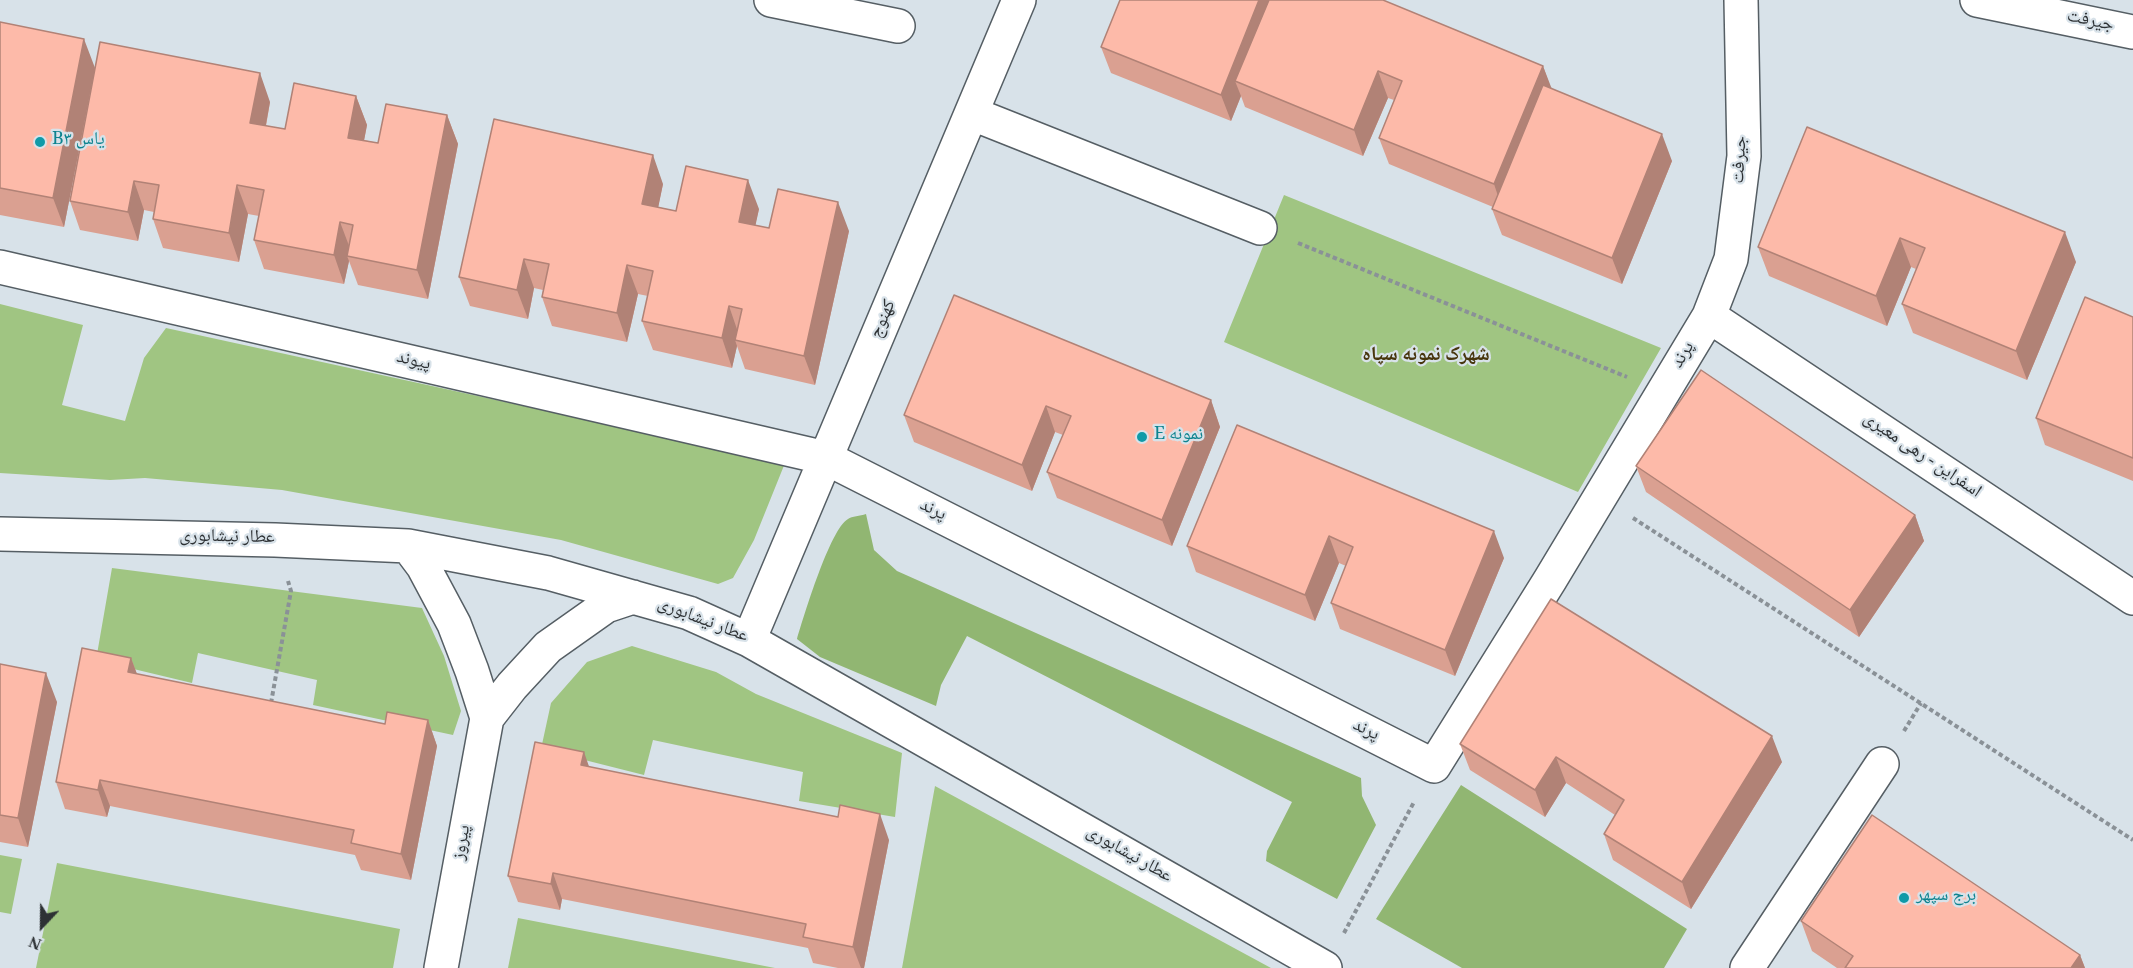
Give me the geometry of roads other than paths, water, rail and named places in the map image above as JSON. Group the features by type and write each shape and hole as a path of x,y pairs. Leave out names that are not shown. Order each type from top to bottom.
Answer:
{"street":[{"path":"771,0 898,26"},
{"name":"كهنوج","path":"749,640 973,114 1019,0"},
{"name":"جیرفت","path":"1709,316 1731,260 1744,156 1741,0"},
{"name":"جيرفت","path":"1977,0 2133,32"},
{"path":"973,114 1260,228"},
{"name":"پیوند","path":"0,267 826,458"},
{"name":"پرند","path":"826,458 1434,766 1550,580 1709,316"},
{"name":"اسفراين - رهی معیری","path":"1709,316 2133,598"},
{"name":"عطار نیشابوری","path":"0,534 275,540 408,546 548,573 689,613 749,640 1325,968"},
{"name":"پیروز","path":"408,546 423,566 454,624 487,718"},
{"name":"پیروز","path":"441,968 487,718 512,686 548,647 606,606 633,597"},
{"path":"1747,968 1882,764"}],"place":[{"name":"B۳ یاس","path":"40,142"},
{"name":"E نمونه","path":"1142,437"},
{"name":"برج سپهر","path":"1904,898"}],"district":[{"name":"شهرک نمونه سپاه","path":"1426,357"}]}
